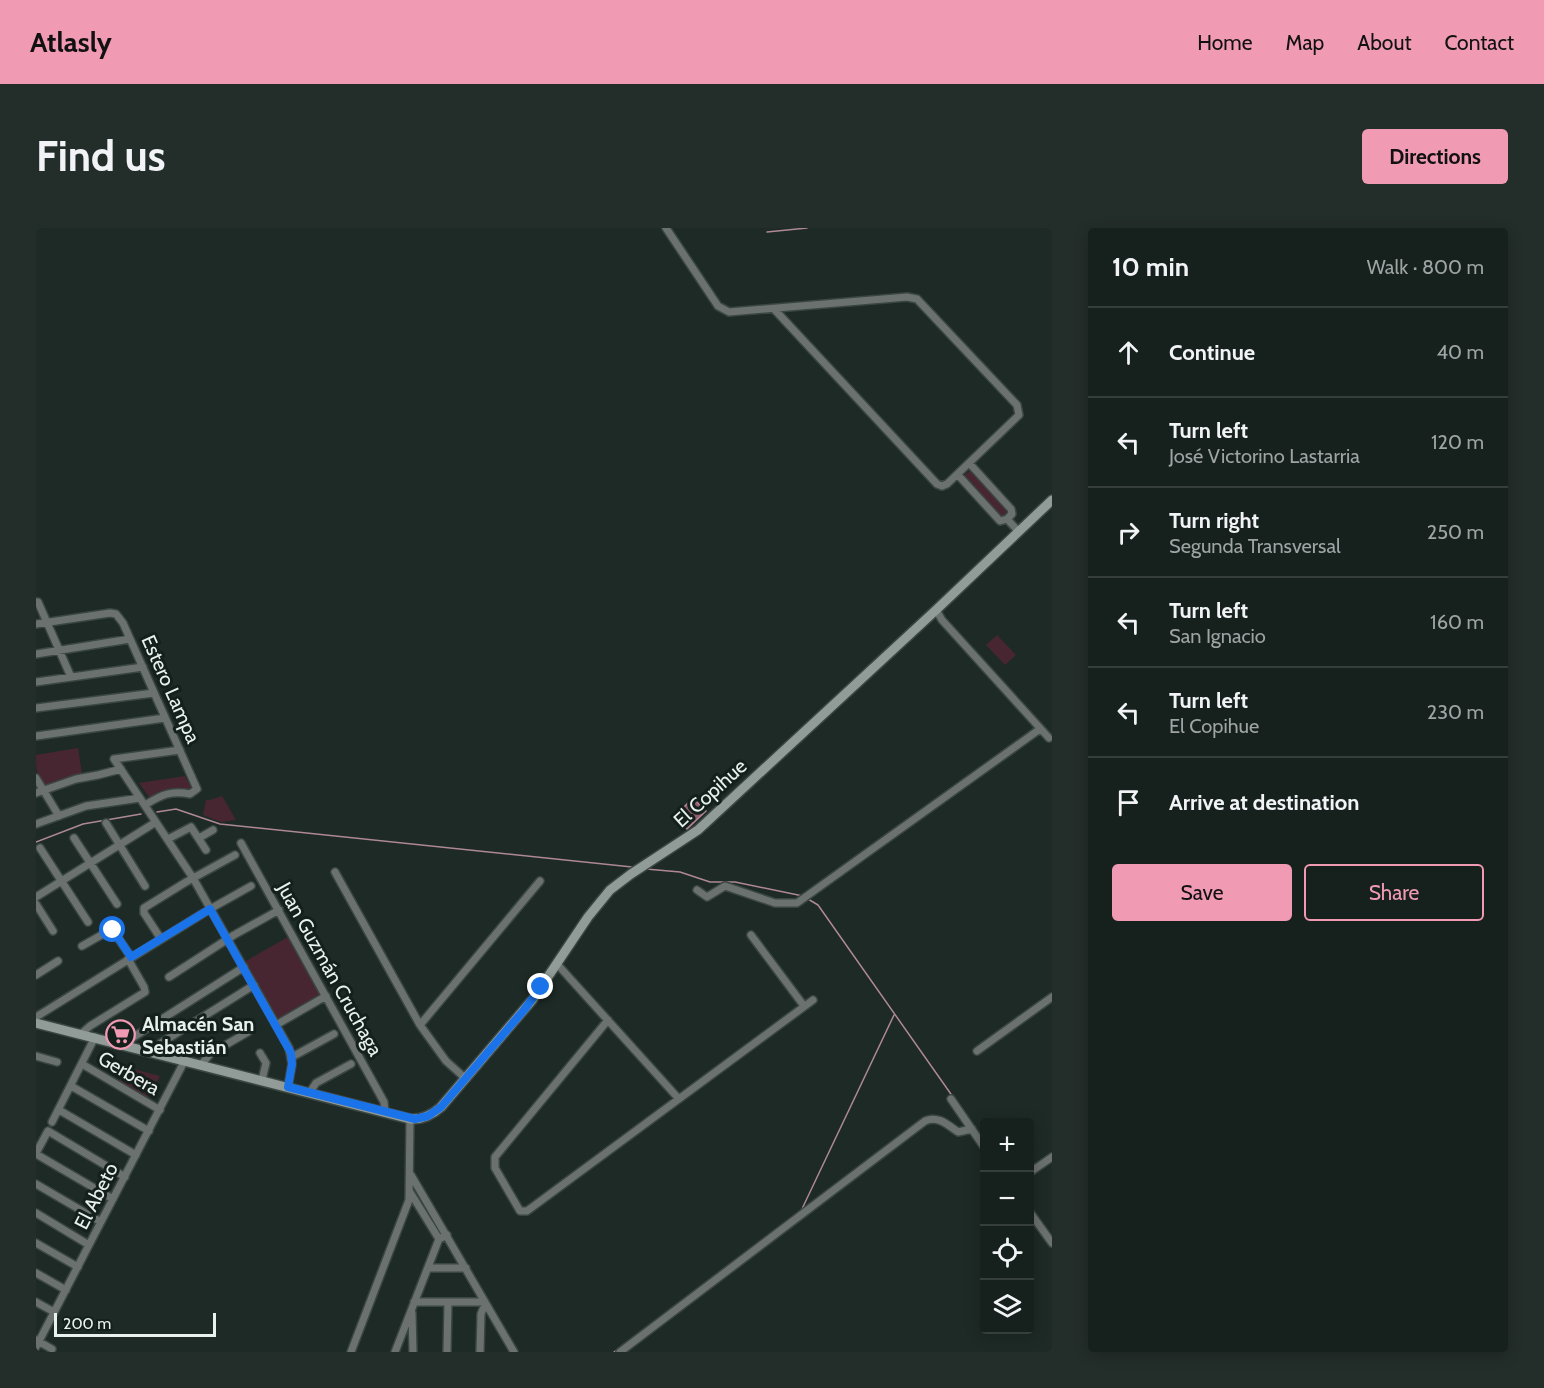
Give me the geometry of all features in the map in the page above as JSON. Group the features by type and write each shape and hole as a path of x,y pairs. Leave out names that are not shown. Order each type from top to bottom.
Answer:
{"main road":[{"name":"El Copihue","path":"410,1119 421,1119 432,1114 465,1078 533,999 588,917 610,890 698,830 1052,500"},
{"path":"36,1023 410,1119"}],"street":[{"path":"666,228 721,309 729,312 907,297 922,302 1019,409 1018,418 970,465 944,486 934,483 774,309"},
{"path":"958,475 1000,521 1008,519 1012,514 1011,509 970,465"},
{"path":"1008,519 1019,532"},
{"path":"37,602 72,677"},
{"path":"936,610 942,620 1049,738"},
{"name":"Estero Lampa","path":"47,623 110,613 116,614 123,623 196,791 190,794 166,793 142,802"},
{"path":"36,624 47,623"},
{"path":"36,654 130,639"},
{"path":"36,682 143,667"},
{"path":"36,708 154,693"},
{"path":"36,736 165,718"},
{"path":"697,890 707,897 725,886 775,903 797,903 1040,729"},
{"path":"180,750 114,759 193,878 276,1025 292,1057 288,1087"},
{"path":"40,792 76,778 121,769"},
{"path":"36,778 40,792 59,816"},
{"path":"36,824 86,806 142,802"},
{"path":"36,897 156,822"},
{"path":"105,823 145,886"},
{"path":"168,840 191,827 206,850"},
{"path":"199,838 213,830"},
{"path":"74,838 117,904"},
{"name":"Juan Guzmán Cruchaga","path":"241,843 384,1102 385,1112"},
{"path":"40,848 88,922"},
{"path":"161,939 144,910 193,878 235,855"},
{"path":"335,872 420,1024 446,1061 465,1078"},
{"path":"420,1024 540,881"},
{"path":"36,1017 129,958 251,886"},
{"path":"36,904 53,931"},
{"path":"169,977 279,910"},
{"path":"81,1034 145,992 112,929 82,946"},
{"path":"751,935 804,1006"},
{"path":"36,975 58,961"},
{"path":"556,964 679,1099"},
{"path":"121,1045 244,967"},
{"path":"155,1053 161,1043 254,985"},
{"path":"276,1025 326,996"},
{"path":"976,1051 1052,997"},
{"path":"608,1020 496,1155 495,1168 522,1212 527,1211 813,1000"},
{"path":"201,1065 213,1052 248,1032"},
{"path":"292,1057 333,1034"},
{"path":"52,1122 95,1037"},
{"path":"260,1053 266,1063 262,1080"},
{"path":"36,1056 57,1062"},
{"name":"El Abeto","path":"37,1343 185,1060"},
{"path":"310,1092 316,1083 351,1064"},
{"name":"Gerbera","path":"82,1065 160,1110"},
{"path":"70,1086 149,1131"},
{"path":"951,1099 980,1141"},
{"path":"59,1110 136,1155"},
{"path":"620,1352 925,1121 931,1118 937,1119 958,1132 972,1129"},
{"path":"351,1352 408,1203 410,1119"},
{"path":"113,1199 36,1154 48,1131 125,1177"},
{"path":"1030,1172 1052,1157"},
{"path":"410,1173 514,1352"},
{"path":"36,1184 101,1222"},
{"path":"410,1192 439,1239"},
{"path":"36,1214 89,1245"},
{"path":"1034,1218 1052,1243"},
{"path":"395,1352 439,1239 447,1235"},
{"path":"36,1243 78,1268"},
{"path":"428,1268 466,1268"},
{"path":"36,1272 66,1290"},
{"path":"36,1302 54,1312"},
{"path":"413,1305 447,1302 487,1304"},
{"path":"447,1302 447,1352"},
{"path":"480,1352 481,1314 487,1304"},
{"path":"413,1305 413,1352"},
{"path":"37,1343 52,1349"}],"shaded area":[{"path":"971,470 1009,511 1002,518 963,476"},
{"path":"997,635 1016,655 1005,665 986,645"},
{"path":"78,748 82,773 47,785 43,783 37,772 36,755"},
{"path":"185,776 191,787 188,791 172,788 149,797 139,783"},
{"path":"222,796 236,820 221,822 203,815 206,800"},
{"path":"695,800 706,811 687,829 676,815 689,802"},
{"path":"288,937 321,994 277,1019 244,962"},
{"path":"126,1067 160,1076 148,1098 119,1081"}],"waterway":[{"path":"767,232 807,228"},
{"path":"157,812 176,809 220,824 632,867"},
{"path":"36,842 83,824 141,814"},
{"path":"646,869 680,872 710,882 735,882 803,896"},
{"path":"808,899 818,905 953,1097"},
{"path":"801,1211 894,1015"},
{"path":"614,1352 651,1324"}],"place":[{"name":"Almacén San Sebastián","path":"121,1035"}],"route":[{"path":"113,930 131,957 210,909 291,1053 291,1077 288,1087 410,1119 421,1119 441,1107 541,987"}]}
